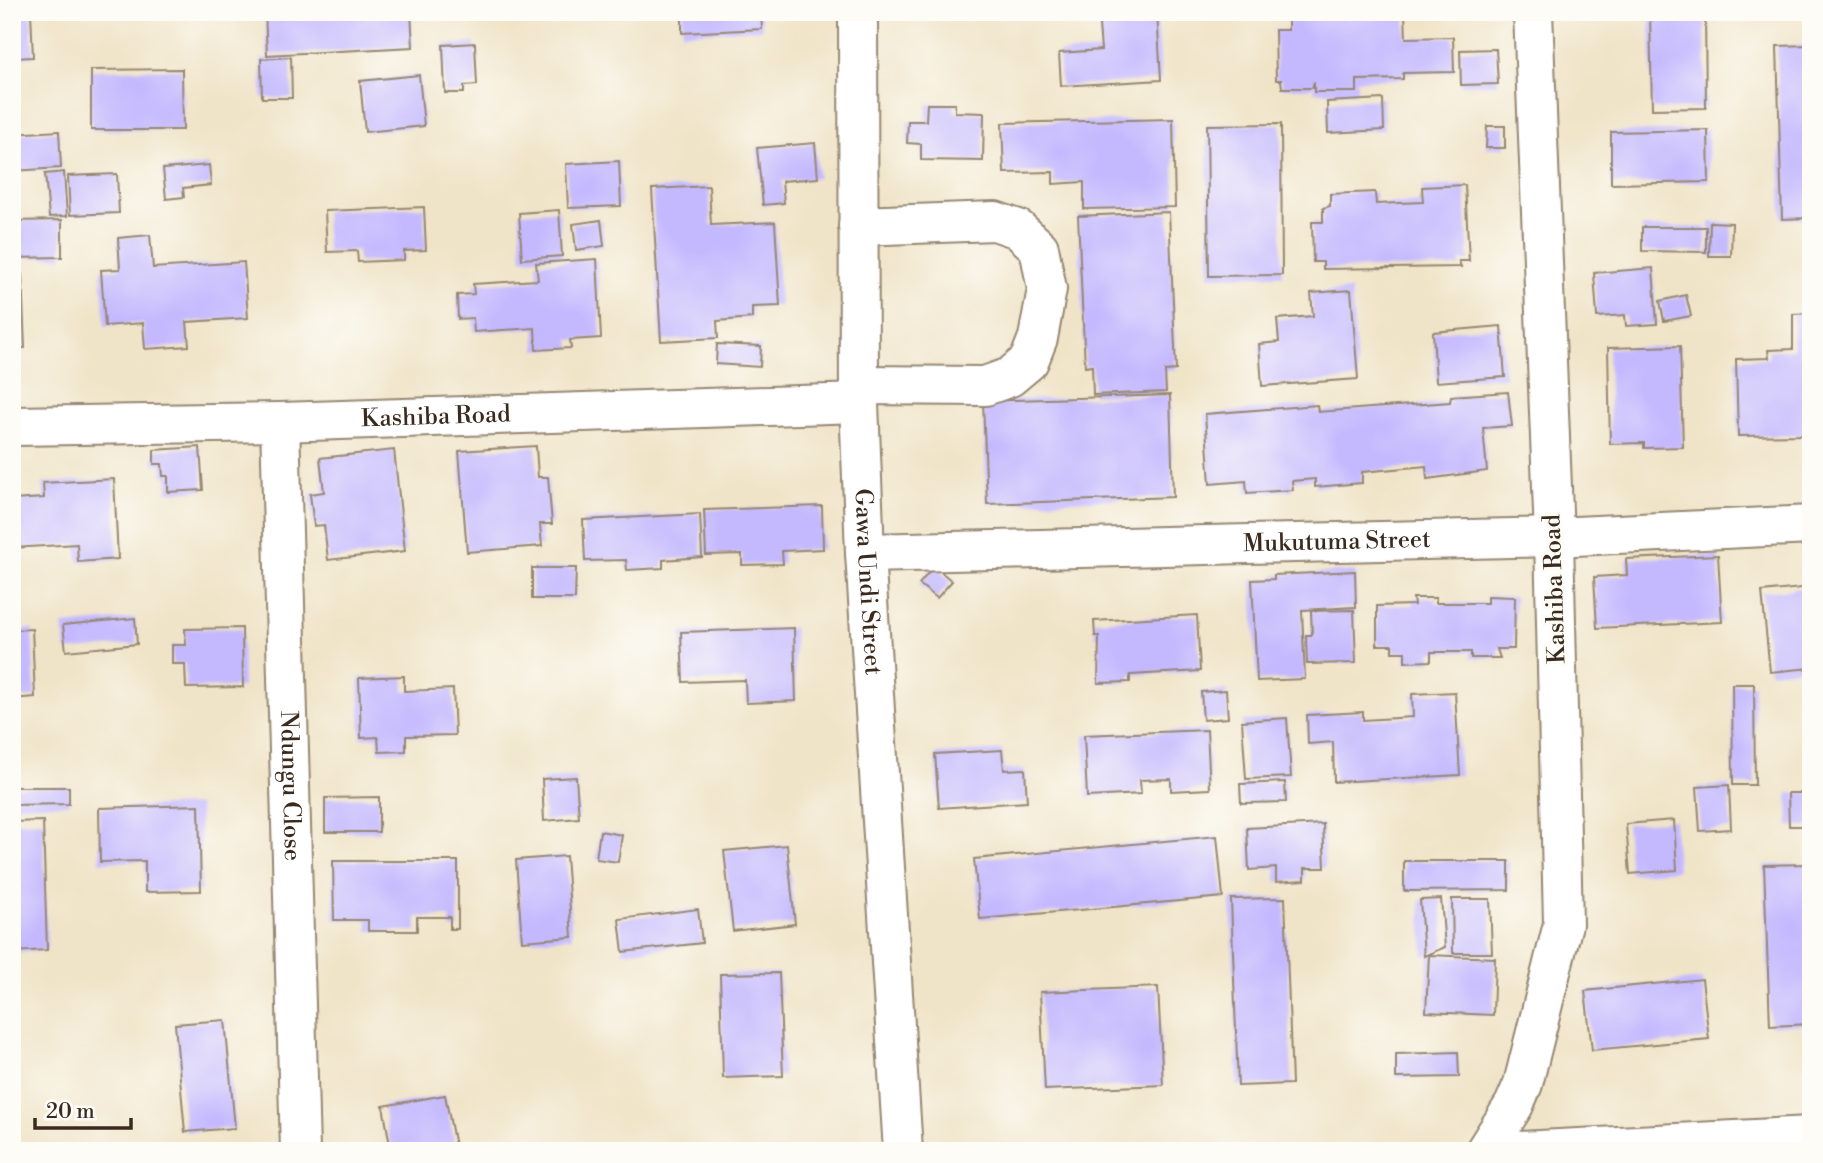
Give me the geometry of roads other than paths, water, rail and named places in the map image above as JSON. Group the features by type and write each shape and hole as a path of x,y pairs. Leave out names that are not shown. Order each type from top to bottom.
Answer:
{"street":[{"name":"Gawa Undi Street","path":"858,12 859,394 864,553 903,1151"},
{"name":"Kashiba Road","path":"1485,1151 1514,1105 1523,1084 1563,924 1554,537 1533,12"},
{"name":"Kashiba Road","path":"12,426 280,422 985,386 1010,377 1029,361 1038,338 1046,289 1039,248 1018,229 995,221 858,226"},
{"name":"Ndungu Close","path":"280,422 300,1151"},
{"name":"Mukutuma Street","path":"864,553 1554,537 1811,525"},
{"path":"1520,1151 1683,1147 1811,1136"}]}
